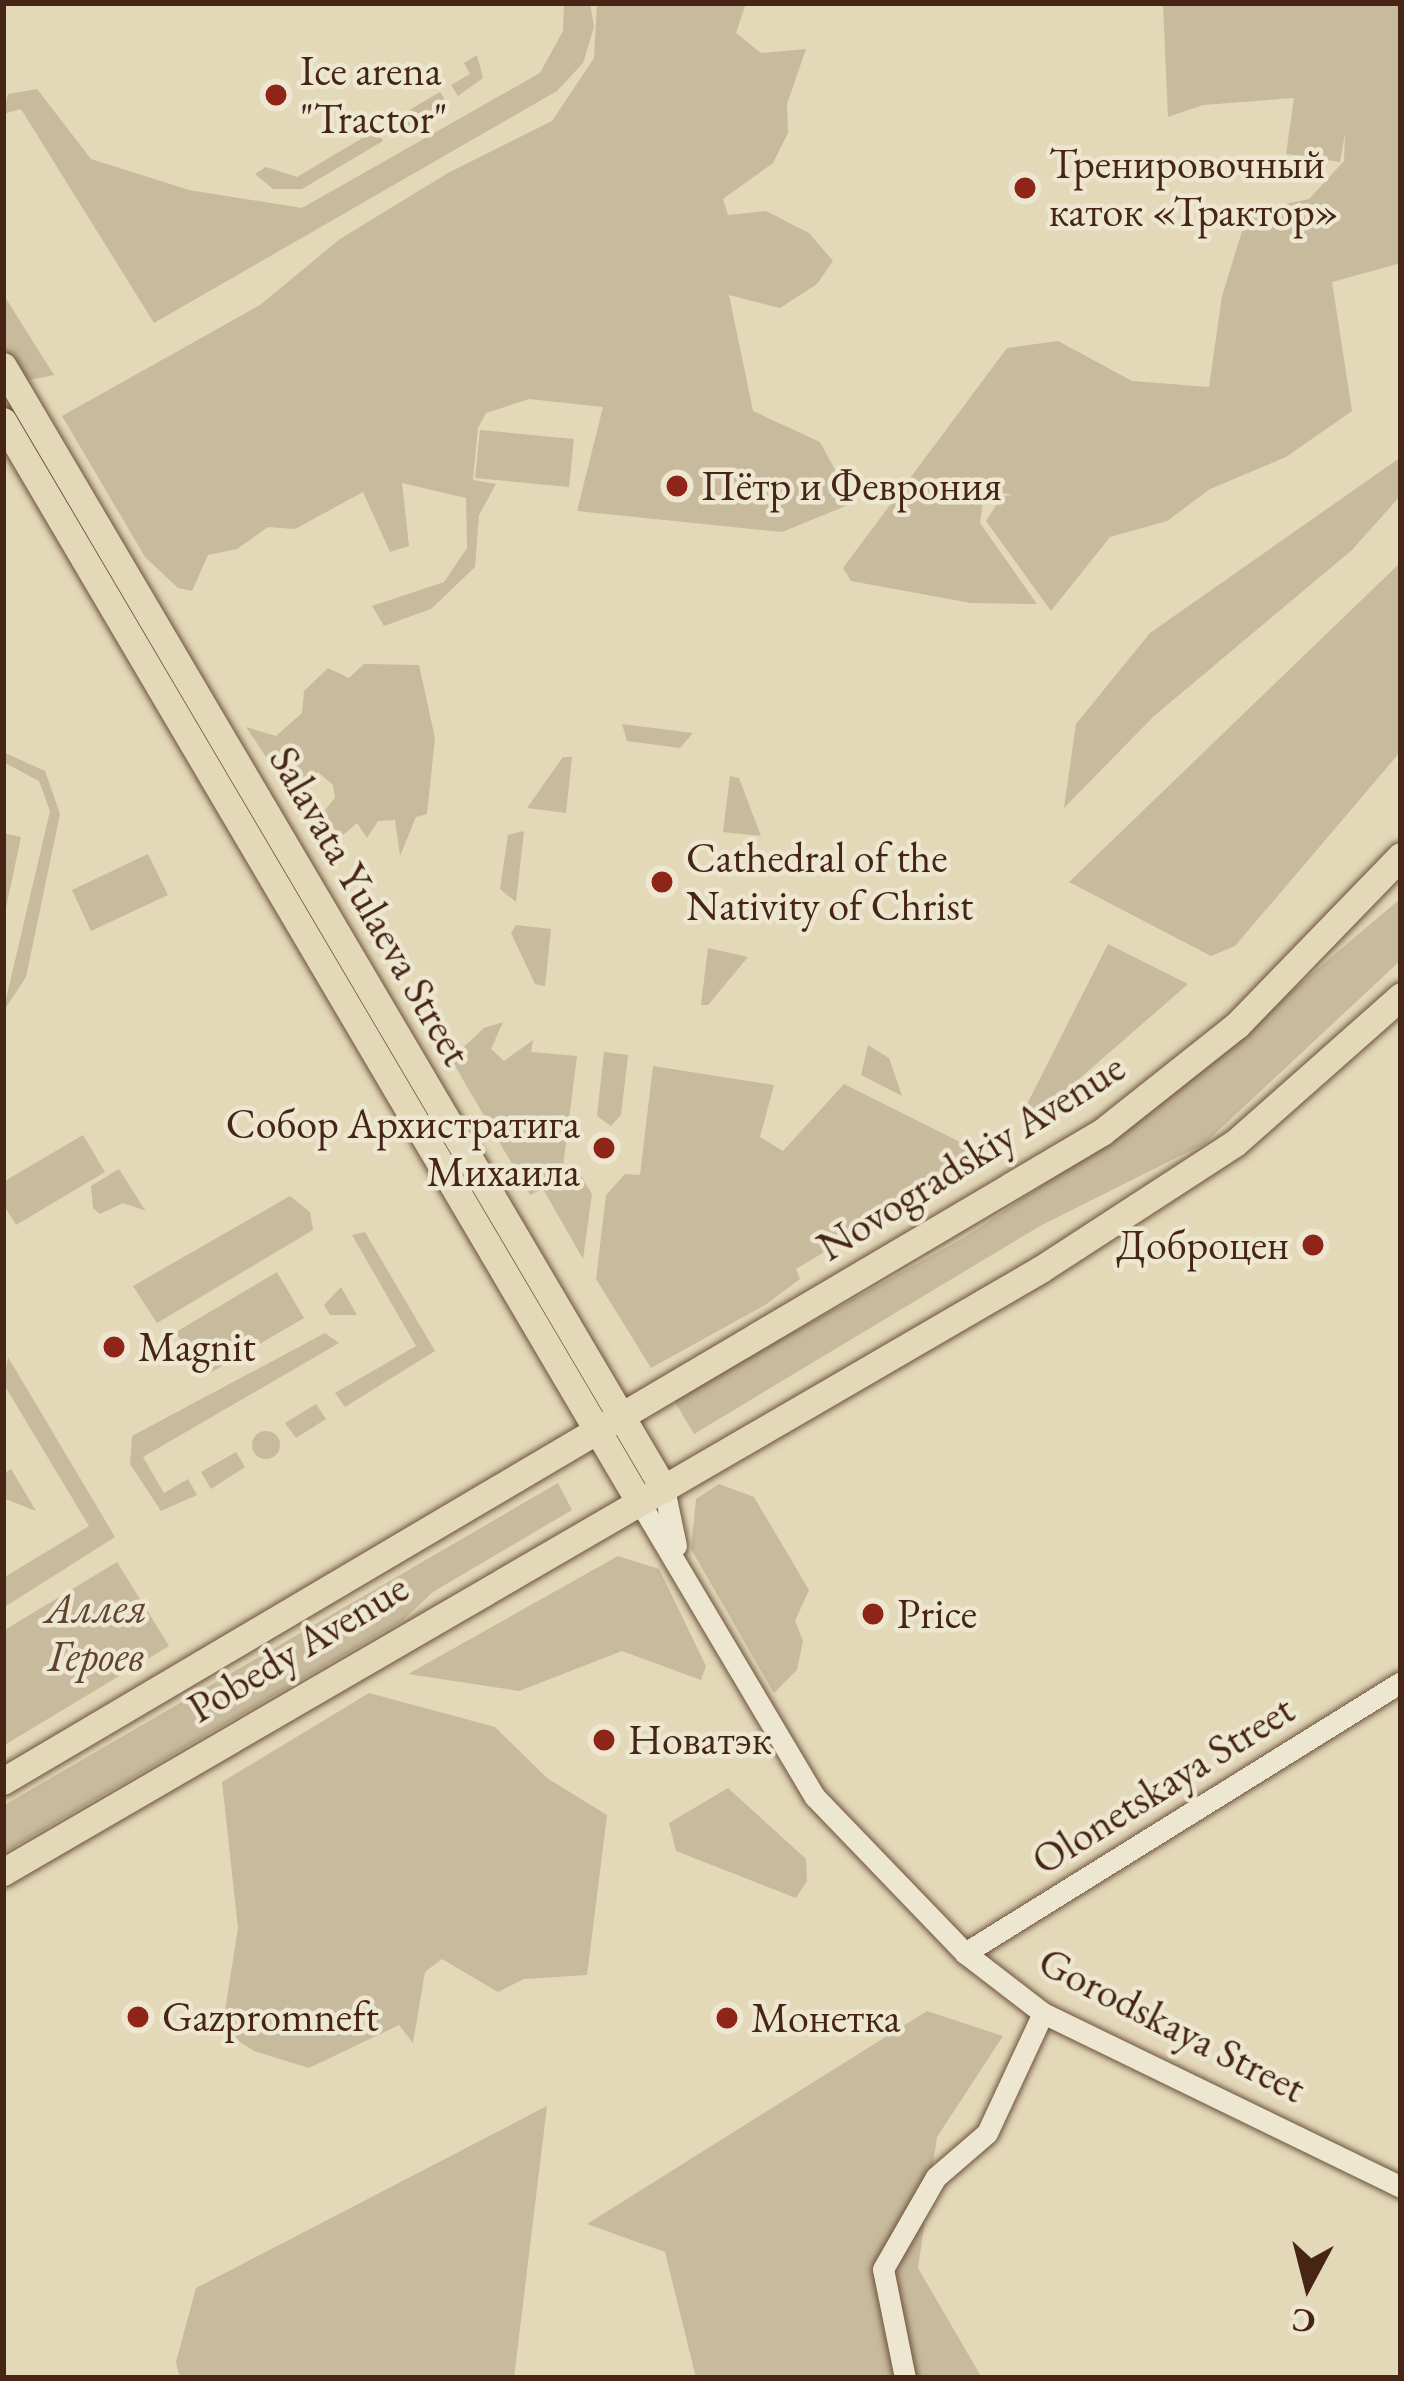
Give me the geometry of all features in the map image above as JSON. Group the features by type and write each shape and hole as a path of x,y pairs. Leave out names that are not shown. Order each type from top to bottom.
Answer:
{"main road":[{"name":"Salavata Yulaeva Street","path":"3,366 652,1495"},
{"name":"Salavata Yulaeva Street","path":"3,422 609,1421 616,1460"},
{"name":"Novogradskiy Avenue","path":"609,1421 1102,1132 1237,1025 1401,856"},
{"path":"652,1495 1041,1270 1235,1143 1401,996"},
{"name":"Pobedy Avenue","path":"3,1781 609,1421"},
{"name":"Gorodskaya Street","path":"616,1460 652,1495"},
{"name":"Pobedy Avenue","path":"3,1872 652,1495"}],"street":[{"name":"Gorodskaya Street","path":"652,1495 679,1558 764,1720 815,1797 965,1953 1043,2014 1401,2187"},
{"name":"Olonetskaya Street","path":"965,1953 1401,1682"},
{"path":"905,2378 883,2269 936,2177 987,2133 1043,2014"}],"green space":[{"path":"564,3 590,3 594,27 583,63 557,91 154,323 21,109 3,114 8,94 37,89 91,159 189,190 302,208 540,73 563,31"},
{"path":"597,3 746,3 736,33 761,53 806,49 787,104 788,133 773,163 723,199 728,215 766,211 809,233 833,261 817,284 780,308 729,295 753,411 820,442 853,503 782,532 577,511 603,407 529,399 486,413 478,428 473,480 496,484 479,515 475,567 431,609 384,626 372,606 444,582 467,548 466,498 402,483 409,546 390,552 363,492 295,529 268,527 237,549 208,555 192,591 178,588 145,557 62,416 260,305 340,239 448,173 552,121 594,58"},
{"path":"1163,3 1401,3 1401,263 1332,282 1352,411 1286,457 1210,489 1167,521 1110,537 1051,611 986,521 1002,496 1013,495 994,491 984,492 980,523 1037,604 971,603 851,581 843,568 1007,348 1058,341 1132,381 1209,387 1222,296 1248,212 1309,199 1344,161 1345,134 1340,162 1286,154 1294,98 1203,105 1168,117"},
{"path":"477,55 483,78 458,96 451,85 470,74 464,63"},
{"path":"440,92 447,103 394,134 387,123"},
{"path":"376,130 383,141 302,189 273,189 255,174 266,167 297,177"},
{"path":"3,294 54,375 30,380 3,345"},
{"path":"480,430 574,439 569,487 475,478"},
{"path":"1401,457 1401,495 1352,550 1154,716 1064,808 1076,724 1150,633"},
{"path":"1401,562 1401,751 1235,946 1211,956 1069,882"},
{"path":"364,664 419,665 435,738 427,814 416,817 400,856 395,820 378,821 367,838 357,823 328,848 315,821 335,798 333,785 318,772 289,791 246,727 276,736 302,713 304,691 328,668 349,678"},
{"path":"622,724 693,733 680,748 627,741"},
{"path":"3,752 45,771 60,814 26,977 3,1012 50,811 39,781 3,762"},
{"path":"563,757 572,757 566,813 527,808"},
{"path":"730,776 739,778 761,836 723,832"},
{"path":"524,831 516,902 500,889 508,835"},
{"path":"3,833 21,837 3,922"},
{"path":"148,854 168,895 91,931 72,890"},
{"path":"1401,898 1401,960 1204,1144 1040,1226 694,1434 673,1399 965,1237 1055,1177 1168,1096"},
{"path":"516,925 551,929 545,986 535,984 511,933"},
{"path":"1108,944 1188,984 1032,1120 1022,1114"},
{"path":"708,948 748,957 708,1005 701,1005"},
{"path":"503,1022 491,1049 504,1061 533,1040 531,1052 577,1056 563,1166 577,1169 592,1194 583,1259 543,1189 530,1195 451,1059 484,1028"},
{"path":"868,1045 889,1058 902,1096 861,1075"},
{"path":"604,1052 628,1055 621,1115 611,1126 597,1116"},
{"path":"653,1066 774,1085 760,1137 783,1151 844,1084 986,1155 796,1269 800,1279 765,1305 651,1368 596,1279 606,1195 625,1174 640,1175"},
{"path":"83,1135 105,1172 16,1225 3,1204 3,1182"},
{"path":"119,1169 146,1211 123,1203 100,1214 93,1208 91,1186"},
{"path":"290,1196 310,1212 313,1230 157,1323 133,1286"},
{"path":"365,1232 435,1351 345,1407 335,1393 416,1346 352,1235"},
{"path":"277,1272 304,1318 203,1377 176,1332"},
{"path":"341,1287 357,1315 330,1315 324,1305"},
{"path":"325,1333 339,1343 143,1457 164,1493 188,1479 197,1495 161,1511 130,1464 132,1436"},
{"path":"8,1357 115,1537 3,1608 3,1578 89,1526 3,1383"},
{"path":"316,1404 326,1419 296,1438 285,1423"},
{"path":"266,1431 276,1435 280,1445 276,1455 266,1459 256,1455 252,1445 256,1435"},
{"path":"236,1452 245,1467 211,1489 201,1472"},
{"path":"11,1469 36,1511 3,1498 3,1474"},
{"path":"558,1483 572,1510 433,1592 402,1621 3,1853 3,1806"},
{"path":"719,1484 754,1497 809,1590 795,1621 803,1641 797,1670 774,1693 691,1549 696,1499"},
{"path":"618,1556 659,1569 706,1666 701,1680 622,1651 519,1691 408,1674"},
{"name":"Аллея Героев","path":"117,1562 169,1646 3,1746 3,1631"},
{"path":"369,1693 495,1727 547,1778 607,1815 587,1975 524,1979 498,1992 442,1959 425,1972 413,2043 399,2025 309,2068 254,2051 222,2030 238,1928 222,1782"},
{"path":"728,1788 806,1859 807,1881 796,1898 676,1851 669,1823"},
{"path":"927,2011 1003,2036 937,2137 918,2268 982,2378 696,2378 665,2252 587,2224"},
{"path":"547,2106 514,2378 180,2378 176,2362 196,2288"}],"place":[{"name":"Ice arena \"Tractor\"","path":"276,95"},
{"name":"Тренировочный каток «Трактор»","path":"1025,188"},
{"name":"Пётр и Феврония","path":"677,486"},
{"name":"Cathedral of the Nativity of Christ","path":"662,882"},
{"name":"Собор Архистратига Михаила","path":"604,1148"},
{"name":"Доброцен","path":"1313,1245"},
{"name":"Magnit","path":"114,1347"},
{"name":"Price","path":"873,1614"},
{"name":"Новатэк","path":"604,1740"},
{"name":"Gazpromneft","path":"138,2017"},
{"name":"Монетка","path":"727,2018"}]}
